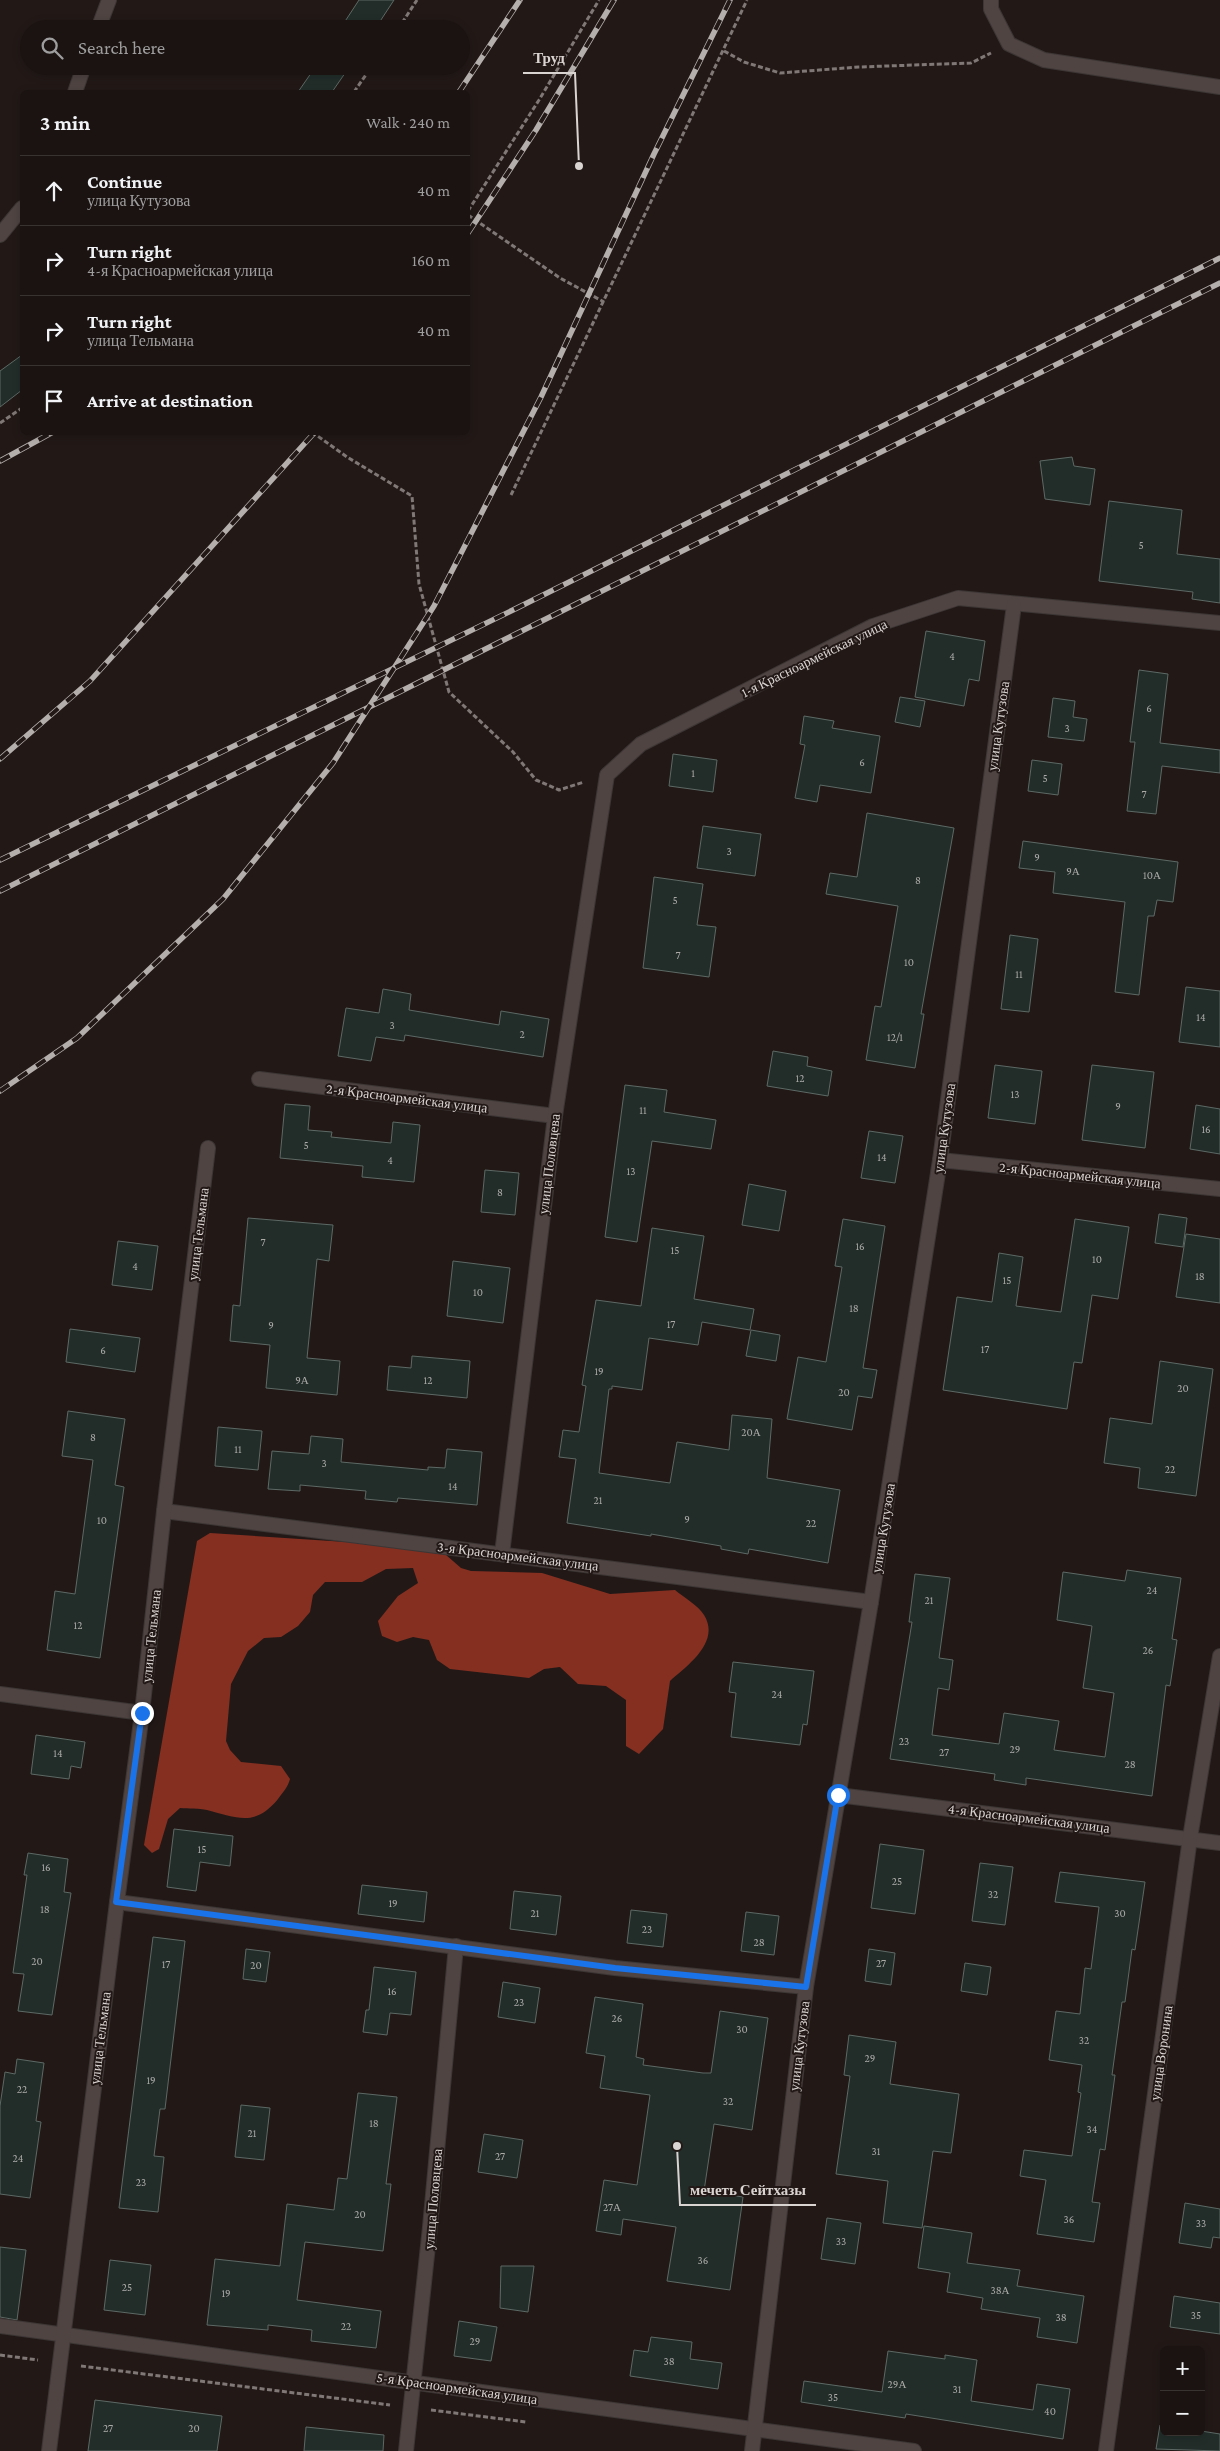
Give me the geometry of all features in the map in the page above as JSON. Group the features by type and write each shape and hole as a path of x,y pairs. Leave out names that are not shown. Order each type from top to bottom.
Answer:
{"street":[{"path":"101,20 109,0"},
{"path":"991,0 991,9 1009,44 1044,60 1220,87"},
{"path":"76,90 81,75"},
{"path":"0,235 20,210"},
{"name":"1-я Красноармейская улица","path":"607,775 641,744 873,626 958,598 1014,605 1220,623"},
{"name":"улица Кутузова","path":"752,2451 806,1987 871,1602 940,1160 1014,605"},
{"name":"улица Половцева","path":"502,1554 555,1116 607,775"},
{"name":"2-я Красноармейская улица","path":"259,1079 555,1116"},
{"name":"улица Тельмана","path":"48,2451 64,2335 116,1902 142,1713 164,1511 208,1148"},
{"name":"2-я Красноармейская улица","path":"940,1160 1220,1190"},
{"name":"3-я Красноармейская улица","path":"164,1511 871,1602"},
{"name":"улица Воронина","path":"1106,2451 1190,1838 1220,1656"},
{"path":"0,1694 142,1713"},
{"name":"4-я Красноармейская улица","path":"838,1795 1220,1842"},
{"path":"116,1902 615,1968 806,1987"},
{"name":"улица Половцева","path":"406,2451 456,1946"},
{"name":"5-я Красноармейская улица","path":"0,2326 414,2381 914,2451"}],"path":[{"path":"404,20 417,0"},
{"path":"470,208 539,100 599,0"},
{"path":"511,495 748,0"},
{"path":"724,51 744,62 780,73 859,67 971,63 1009,44"},
{"path":"355,90 366,75"},
{"path":"470,216 560,278 604,302"},
{"path":"0,423 20,409"},
{"path":"316,435 347,457 412,496 419,584 449,692 513,752 536,780 559,790 607,775"},
{"path":"0,2355 528,2423"}],"shaded area":[{"path":"210,1533 438,1548 461,1568 471,1571 542,1573 610,1594 675,1590 702,1612 708,1625 708,1635 705,1644 693,1661 670,1681 663,1729 639,1754 626,1746 626,1700 606,1686 578,1684 560,1667 544,1669 529,1678 450,1669 437,1660 429,1640 413,1637 397,1642 382,1636 378,1621 398,1596 418,1583 413,1568 386,1569 362,1582 325,1582 313,1595 310,1612 298,1626 281,1637 264,1638 248,1651 231,1684 226,1741 230,1750 241,1762 281,1766 290,1779 287,1787 270,1808 254,1817 245,1818 204,1809 180,1808 168,1819 159,1849 152,1853 144,1845 197,1541"}],"building":[{"path":"359,0 394,0 381,20 346,20"},
{"path":"310,75 344,75 333,90 299,90"},
{"path":"20,356 20,392 0,407 0,371"},
{"path":"1072,457 1074,466 1095,469 1090,505 1045,499 1040,461"},
{"path":"1109,501 1182,510 1177,554 1220,559 1220,603 1192,599 1193,592 1099,581"},
{"path":"926,631 985,641 979,681 969,679 964,706 915,697"},
{"path":"1139,670 1168,674 1160,743 1220,750 1220,773 1162,766 1156,814 1127,811 1135,742 1130,742"},
{"path":"900,697 925,701 920,727 895,722"},
{"path":"1053,698 1075,701 1073,717 1087,719 1084,741 1048,737"},
{"path":"804,716 834,721 832,728 880,736 871,793 820,785 817,802 795,798 805,745 800,744"},
{"path":"673,754 717,760 713,792 669,786"},
{"path":"1032,760 1062,764 1058,795 1028,791"},
{"path":"867,813 954,828 921,1014 924,1014 915,1068 866,1060 875,1006 881,1007 898,906 826,894 830,873 857,877"},
{"path":"703,826 761,834 755,876 697,868"},
{"path":"1023,841 1178,862 1173,902 1157,900 1154,916 1148,916 1139,995 1115,992 1125,902 1053,893 1055,872 1019,868"},
{"path":"654,877 703,884 697,925 716,927 709,977 643,968"},
{"path":"1010,935 1038,939 1029,1012 1001,1009"},
{"path":"1186,987 1220,991 1220,1047 1179,1042"},
{"path":"383,989 411,994 409,1010 499,1025 501,1011 549,1019 543,1057 405,1035 404,1041 376,1037 371,1061 338,1056 346,1008 379,1013"},
{"path":"773,1051 808,1057 807,1066 832,1071 828,1096 767,1086"},
{"path":"995,1065 1042,1071 1035,1124 988,1118"},
{"path":"1092,1065 1154,1072 1145,1148 1082,1140"},
{"path":"625,1085 667,1090 664,1112 716,1120 711,1149 652,1141 637,1242 605,1237"},
{"path":"285,1104 310,1106 308,1130 332,1132 331,1137 391,1143 393,1122 420,1125 414,1182 362,1177 363,1166 280,1158"},
{"path":"1196,1105 1220,1109 1220,1154 1190,1149"},
{"path":"869,1131 903,1136 895,1183 861,1178"},
{"path":"485,1170 519,1173 515,1215 481,1212"},
{"path":"749,1184 786,1191 779,1231 742,1225"},
{"path":"1159,1214 1187,1218 1183,1247 1155,1243"},
{"path":"248,1218 333,1225 329,1261 317,1259 307,1358 340,1361 337,1395 266,1388 270,1345 230,1341 233,1305 240,1306"},
{"path":"843,1219 885,1226 863,1368 877,1370 872,1398 858,1396 852,1430 787,1419 798,1357 826,1362 842,1267 835,1266"},
{"path":"1075,1219 1129,1227 1118,1299 1092,1295 1082,1363 1074,1362 1067,1409 943,1390 957,1297 992,1302 999,1253 1023,1257 1016,1306 1061,1312"},
{"path":"652,1228 704,1236 694,1299 754,1309 750,1330 702,1322 698,1345 649,1338 642,1390 612,1386 612,1389 609,1389 599,1473 670,1483 677,1442 729,1450 732,1415 772,1419 767,1478 840,1490 828,1563 749,1549 748,1554 721,1549 721,1546 651,1534 651,1536 567,1523 576,1459 559,1457 563,1430 579,1432 586,1386 582,1385 596,1300 641,1306"},
{"path":"1186,1234 1220,1239 1220,1303 1176,1297"},
{"path":"118,1241 158,1246 152,1290 112,1285"},
{"path":"453,1261 510,1268 503,1323 447,1316"},
{"path":"70,1329 140,1338 135,1372 66,1362"},
{"path":"751,1330 780,1335 776,1361 746,1356"},
{"path":"412,1356 470,1361 467,1398 387,1390 389,1366 411,1368"},
{"path":"1160,1361 1213,1369 1196,1496 1138,1488 1140,1468 1104,1463 1110,1418 1152,1424"},
{"path":"68,1411 125,1419 115,1485 124,1487 100,1658 47,1650 55,1591 75,1594 93,1460 62,1456"},
{"path":"218,1427 262,1431 258,1470 215,1466"},
{"path":"311,1436 343,1439 341,1462 428,1470 428,1467 445,1468 447,1449 482,1452 477,1505 398,1498 397,1502 365,1499 366,1491 300,1485 300,1491 268,1489 272,1451 309,1454"},
{"path":"1127,1570 1181,1578 1172,1639 1177,1640 1170,1686 1166,1685 1152,1796 1026,1778 1026,1785 994,1780 995,1774 890,1759 912,1622 909,1622 915,1574 950,1578 939,1658 953,1660 949,1690 938,1688 932,1735 999,1744 1004,1713 1059,1721 1054,1750 1105,1757 1114,1693 1083,1688 1092,1626 1057,1620 1063,1572 1125,1581"},
{"path":"733,1662 814,1671 807,1725 803,1724 800,1745 731,1737 736,1693 729,1692"},
{"path":"36,1735 85,1742 81,1768 71,1766 69,1779 31,1774"},
{"path":"174,1829 233,1836 230,1866 200,1862 196,1891 167,1887"},
{"path":"880,1844 924,1850 915,1914 871,1908"},
{"path":"28,1853 68,1859 64,1892 71,1893 52,2015 18,2011 24,1974 13,1973 27,1875 24,1875"},
{"path":"980,1863 1013,1867 1005,1925 972,1921"},
{"path":"1060,1872 1145,1882 1135,1950 1132,1949 1125,2002 1122,2002 1112,2075 1115,2075 1105,2150 1100,2149 1092,2202 1100,2203 1094,2242 1037,2234 1046,2180 1020,2176 1024,2150 1072,2156 1081,2093 1078,2092 1082,2065 1049,2060 1056,2011 1080,2014 1085,1968 1091,1969 1099,1907 1055,1902"},
{"path":"362,1885 427,1892 424,1922 358,1914"},
{"path":"514,1891 561,1896 556,1935 510,1929"},
{"path":"631,1910 667,1914 663,1947 627,1943"},
{"path":"746,1912 779,1916 774,1955 741,1951"},
{"path":"153,1937 185,1941 165,2109 160,2109 154,2156 164,2157 158,2212 119,2208"},
{"path":"246,1949 270,1952 266,1982 243,1979"},
{"path":"869,1949 895,1953 891,1985 865,1981"},
{"path":"965,1963 991,1967 987,1995 961,1991"},
{"path":"374,1967 416,1972 411,2015 390,2013 387,2035 363,2032 366,2010 369,2010"},
{"path":"503,1982 540,1988 535,2023 498,2017"},
{"path":"595,1997 643,2004 636,2057 644,2059 643,2065 703,2073 711,2073 720,2011 768,2018 752,2130 714,2124 704,2191 743,2197 730,2290 667,2281 676,2227 623,2219 621,2235 596,2231 604,2180 637,2185 650,2095 600,2088 605,2056 586,2053"},
{"path":"849,2035 896,2042 890,2084 959,2094 951,2153 933,2151 922,2228 883,2223 888,2181 836,2174 850,2076 844,2075"},
{"path":"17,2059 44,2063 36,2121 41,2122 30,2198 0,2194 0,2106 5,2072 15,2074"},
{"path":"358,2093 397,2097 386,2184 391,2184 383,2251 305,2242 297,2300 381,2311 376,2348 311,2341 312,2330 268,2325 268,2330 207,2325 215,2259 280,2266 287,2204 334,2210 338,2178 347,2179"},
{"path":"241,2105 270,2108 264,2160 235,2157"},
{"path":"484,2134 523,2140 517,2178 478,2172"},
{"path":"1185,2203 1220,2209 1220,2238 1213,2237 1211,2248 1179,2243"},
{"path":"827,2218 861,2223 855,2264 821,2259"},
{"path":"924,2226 972,2233 967,2263 1020,2270 1017,2286 1084,2296 1077,2343 1037,2337 1040,2318 981,2309 983,2298 947,2292 950,2273 918,2268"},
{"path":"0,2247 26,2250 17,2320 0,2317"},
{"path":"110,2260 151,2265 145,2315 104,2310"},
{"path":"501,2266 534,2266 528,2312 500,2308"},
{"path":"1174,2296 1220,2303 1220,2334 1170,2327"},
{"path":"459,2321 497,2327 491,2361 454,2356"},
{"path":"651,2337 692,2342 690,2359 722,2363 718,2389 630,2376 634,2350 648,2352"},
{"path":"888,2351 945,2359 945,2355 977,2360 971,2401 1033,2410 1037,2384 1070,2389 1063,2439 906,2414 905,2418 801,2402 804,2381 882,2392"},
{"path":"95,2400 222,2416 217,2451 88,2451"},
{"path":"1160,2425 1160,2436 1205,2436 1205,2432 1220,2434 1220,2451 1156,2449"},
{"path":"306,2427 384,2435 383,2451 304,2451"}],"railway":[{"path":"460,90 520,0"},
{"path":"470,230 536,130 614,0"},
{"path":"0,1091 77,1038 223,899 333,763 434,606 541,397 654,154 730,0"},
{"path":"0,860 515,609 1220,258"},
{"path":"0,891 1220,283"},
{"path":"0,461 48,435"},
{"path":"0,759 90,681 312,435"}],"place":[{"name":"Труд","path":"579,166"},
{"name":"мечеть Сейтхазы","path":"677,2146"}],"route":[{"path":"142,1713 116,1902 615,1968 806,1987 838,1795"}]}
